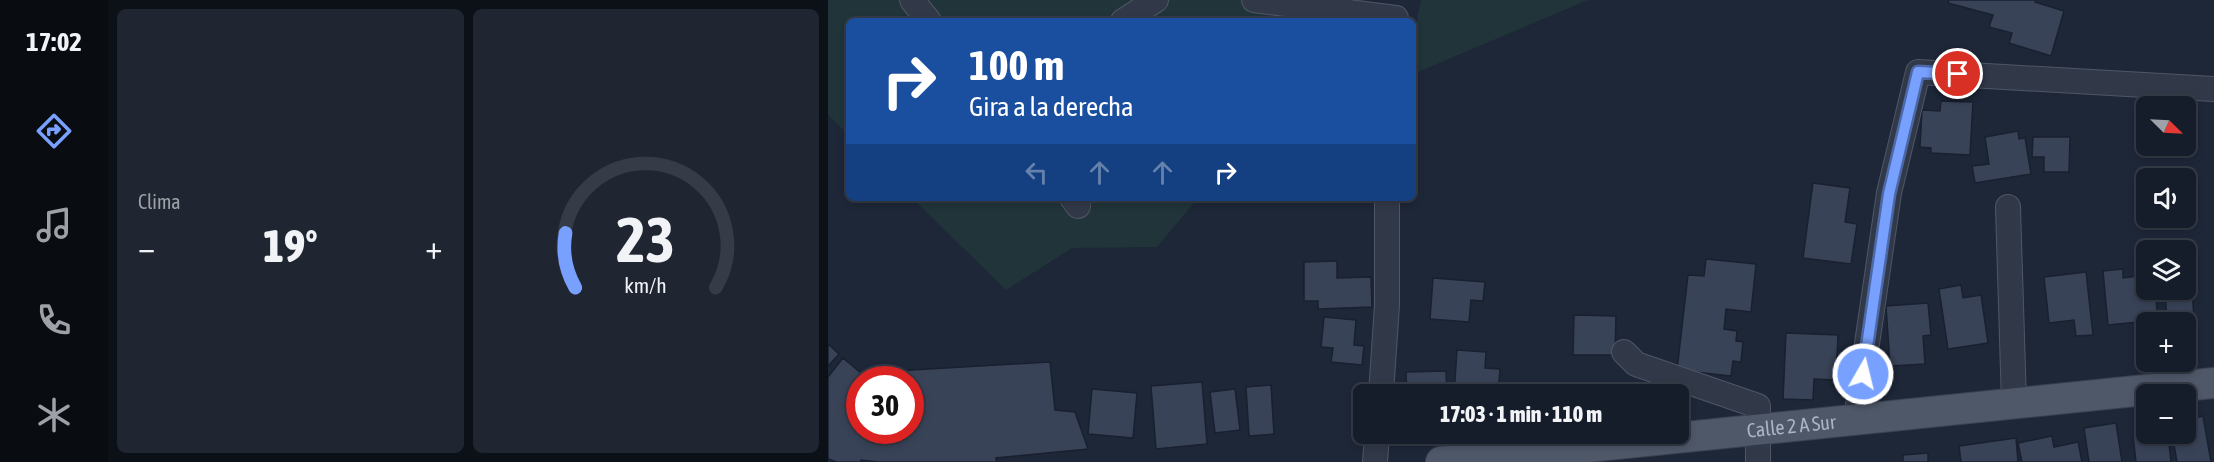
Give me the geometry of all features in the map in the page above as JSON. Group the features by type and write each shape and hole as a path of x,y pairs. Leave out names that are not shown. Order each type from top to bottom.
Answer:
{"main road":[{"name":"Calle 2 A Sur","path":"1441,462 2214,383"}],"street":[{"path":"912,0 927,18"},
{"path":"1129,14 1156,0"},
{"path":"1254,0 1397,13"},
{"path":"1857,419 1889,194 1918,72 2214,89"},
{"path":"1382,384 1386,305 1387,201"},
{"path":"2008,207 2014,403"},
{"path":"1624,352 1636,364 1758,406 1758,462"},
{"path":"1375,462 1376,444"}],"green space":[{"path":"828,0 1364,0 1360,18 846,18 846,132 828,115"},
{"path":"1421,0 1588,0 1418,72 1417,19"},
{"path":"915,201 1195,201 1157,247 1072,248 1006,290"}],"building":[{"path":"1949,0 2036,0 2035,2 2064,11 2051,56 2009,43 2012,33 1989,27 1993,15 1948,3"},
{"path":"1941,101 1973,102 1970,155 1931,153 1931,148 1920,147 1922,110 1940,111"},
{"path":"2018,131 2019,139 2025,138 2031,174 1975,183 1972,166 1989,164 1985,137"},
{"path":"2033,137 2070,137 2069,172 2044,172 2044,157 2032,157"},
{"path":"1813,183 1850,188 1845,222 1857,224 1851,264 1803,258"},
{"path":"1706,259 1756,264 1751,312 1726,309 1724,329 1737,331 1736,341 1743,342 1741,362 1733,361 1731,376 1677,370 1688,275 1704,276"},
{"path":"1337,261 1337,278 1371,277 1372,307 1318,309 1318,301 1304,301 1304,262"},
{"path":"2123,269 2123,278 2136,276 2136,300 2156,300 2157,312 2136,312 2136,322 2108,325 2103,271"},
{"path":"2086,272 2093,335 2076,336 2074,320 2049,323 2044,277"},
{"path":"1433,278 1485,282 1483,301 1471,300 1469,322 1430,319"},
{"path":"1961,285 1963,298 1981,295 1988,343 1948,349 1939,289"},
{"path":"2166,300 2193,300 2194,312 2166,312"},
{"path":"1928,303 1931,335 1923,336 1925,364 1890,366 1886,306"},
{"path":"1574,315 1616,316 1615,355 1573,355"},
{"path":"1324,317 1356,320 1354,345 1364,346 1362,365 1331,362 1333,348 1321,347"},
{"path":"1786,333 1838,335 1836,380 1814,379 1813,400 1783,399"},
{"path":"828,344 839,354 828,366"},
{"path":"1457,350 1486,352 1485,368 1500,369 1499,384 1455,384"},
{"path":"843,358 853,366 846,366 846,444 924,444 924,369 1050,362 1055,410 1075,412 1088,449 996,458 996,462 861,460 861,462 837,462 828,459 828,377"},
{"path":"1446,371 1447,384 1407,384 1406,372"},
{"path":"1202,382 1207,444 1156,449 1151,386"},
{"path":"1271,385 1274,434 1249,436 1246,387"},
{"path":"1092,389 1137,393 1133,438 1088,434"},
{"path":"1235,389 1240,430 1215,433 1210,392"},
{"path":"2203,416 2211,462 2177,462 2174,444 2196,444 2196,418"},
{"path":"2116,423 2122,462 2089,462 2084,428"},
{"path":"2052,436 2054,447 2078,442 2082,462 2022,462 2018,443"},
{"path":"2133,436 2136,436 2136,444 2169,444 2171,462 2136,462"},
{"path":"2016,438 2018,462 1961,462 1959,446"},
{"path":"1928,453 1928,462 1903,462 1903,455"}],"route":[{"path":"1863,374 1889,194 1918,72 1958,74"}]}
